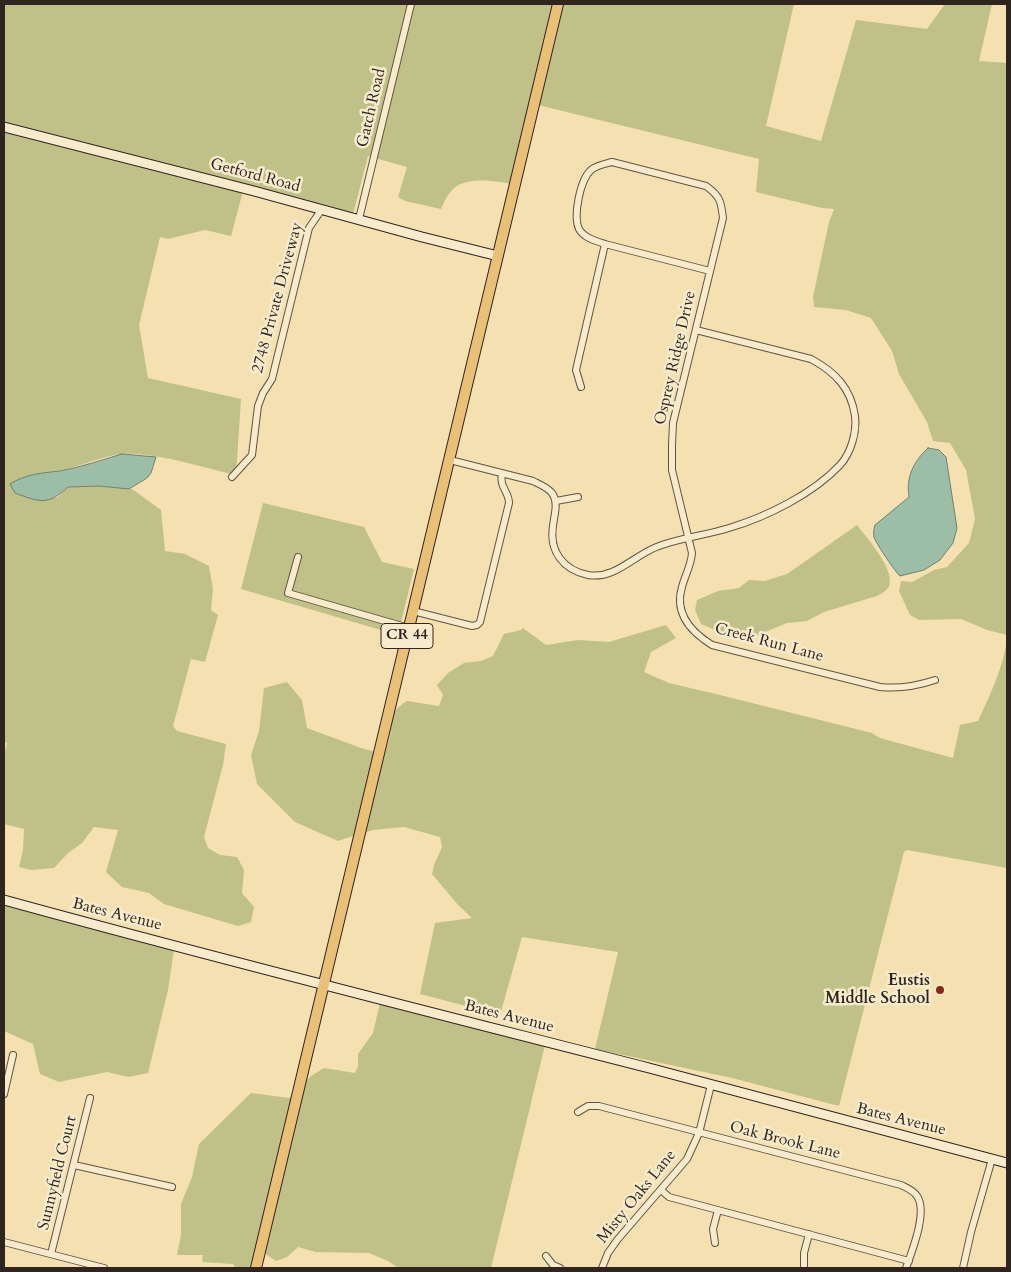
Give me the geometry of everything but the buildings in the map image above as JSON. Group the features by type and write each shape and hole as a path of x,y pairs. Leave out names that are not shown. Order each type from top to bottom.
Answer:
{"main road":[{"name":"CR 44","path":"256,1268 558,4"}],"street":[{"name":"Gatch Road","path":"359,220 411,4"},
{"name":"Getford Road","path":"4,127 498,256"},
{"name":"Osprey Ridge Drive","path":"690,539 672,470 673,423 723,218 721,204 716,193 706,186 612,162 600,164 590,171 583,182 576,218 580,230 590,239 710,271"},
{"name":"2748 Private Driveway","path":"232,477 252,455 258,406 263,393 272,379 309,228 322,209"},
{"path":"581,387 576,370 605,244"},
{"path":"450,460 533,481 552,493 556,501 552,542 556,554 564,564 576,572 590,575 602,575 615,571 649,549 731,527 777,509 820,483 841,464 854,434 855,426 851,398 841,382 827,367 811,359 696,330"},
{"path":"413,610 472,626 481,622 510,501 501,484 502,473"},
{"path":"556,501 578,497"},
{"name":"Creek Run Lane","path":"690,539 691,563 681,588 680,605 687,623 697,636 712,645 895,689 919,686 935,680"},
{"path":"298,557 288,593 409,628"},
{"name":"Bates Avenue","path":"4,900 1007,1162"},
{"path":"4,1094 13,1055"},
{"name":"Misty Oaks Lane","path":"602,1268 608,1253 618,1239 687,1159 699,1133 711,1085"},
{"name":"Sunnyfield Court","path":"52,1254 90,1098"},
{"name":"Oak Brook Lane","path":"578,1112 588,1106 599,1106 901,1185 912,1190 922,1206 921,1219 906,1268"},
{"path":"963,1268 971,1232 992,1159"},
{"path":"74,1165 172,1187"},
{"path":"662,1190 669,1196 909,1261"},
{"path":"715,1243 713,1229 718,1210"},
{"path":"804,1266 804,1252 809,1234"},
{"path":"4,1242 104,1268"},
{"path":"546,1256 553,1265 560,1268"}],"green space":[{"path":"4,4 555,4 512,184 484,180 462,183 452,190 441,209 405,201 398,197 407,167 368,156 353,214 4,123"},
{"path":"562,4 794,4 766,126 821,141 856,20 927,29 945,4 992,4 979,61 1007,63 1007,635 987,630 961,619 919,620 910,615 899,591 901,581 912,582 934,570 947,567 969,543 975,519 966,470 950,443 933,441 927,422 899,374 892,351 871,318 846,310 814,307 813,297 829,222 834,209 822,208 756,192 759,159 538,105"},
{"path":"4,130 243,191 231,236 205,230 168,239 160,237 139,325 148,378 241,399 236,475 163,457 122,454 62,470 29,476 11,484 57,498 68,487 99,486 132,489 161,510 165,551 185,554 209,566 213,589 211,610 218,615 205,662 191,659 173,726 177,731 226,744 223,765 204,837 208,848 220,855 237,857 244,870 242,893 254,907 251,922 238,926 164,904 149,893 122,887 106,872 118,830 94,827 82,843 68,853 54,868 31,870 19,867 23,850 24,829 4,824 4,756 7,743 4,742"},
{"path":"263,503 364,527 382,562 414,569 398,635 241,589"},
{"path":"857,525 873,545 888,571 889,586 882,593 824,612 807,621 787,623 748,639 717,631 701,624 695,610 697,600 718,591 739,588 749,580 765,581 787,574"},
{"path":"666,625 676,638 651,652 644,672 669,683 872,733 880,738 953,758 960,725 978,721 987,701 1000,670 1007,638 1007,868 907,850 904,852 839,1106 732,1078 595,1049 618,952 522,937 500,1015 420,994 435,923 472,918 458,905 432,874 442,847 440,837 404,827 373,830 363,833 382,753 385,753 393,716 398,707 407,701 439,706 443,695 437,685 448,673 464,663 481,661 493,656 504,634 523,628 546,645 578,640 609,642"},
{"path":"287,682 302,700 307,728 376,752 356,835 338,841 295,822 257,784 251,755 259,731 264,688"},
{"path":"4,904 174,949 168,990 148,1073 128,1077 107,1072 59,1082 40,1074 33,1044 4,1031"},
{"path":"380,1003 545,1045 491,1268 398,1268 388,1261 369,1253 316,1252 298,1247 287,1257 276,1261 264,1253 303,1084 311,1076 324,1068 355,1073 358,1066 358,1054 373,1033"},
{"path":"251,1093 289,1098 295,1093 252,1268 235,1268 233,1264 202,1262 203,1255 177,1255 181,1235 181,1204 192,1177 199,1144"}],"shaded area":[{"path":"928,448 939,450 946,457 957,528 953,543 940,560 924,570 900,576 875,540 874,528 875,525 909,497 908,490 912,470 918,459"},
{"path":"122,454 156,457 151,473 147,478 129,489 99,486 68,487 55,497 43,501 15,493 10,484 28,476 60,471"}],"place":[{"name":"Eustis Middle School","path":"940,990"}]}
